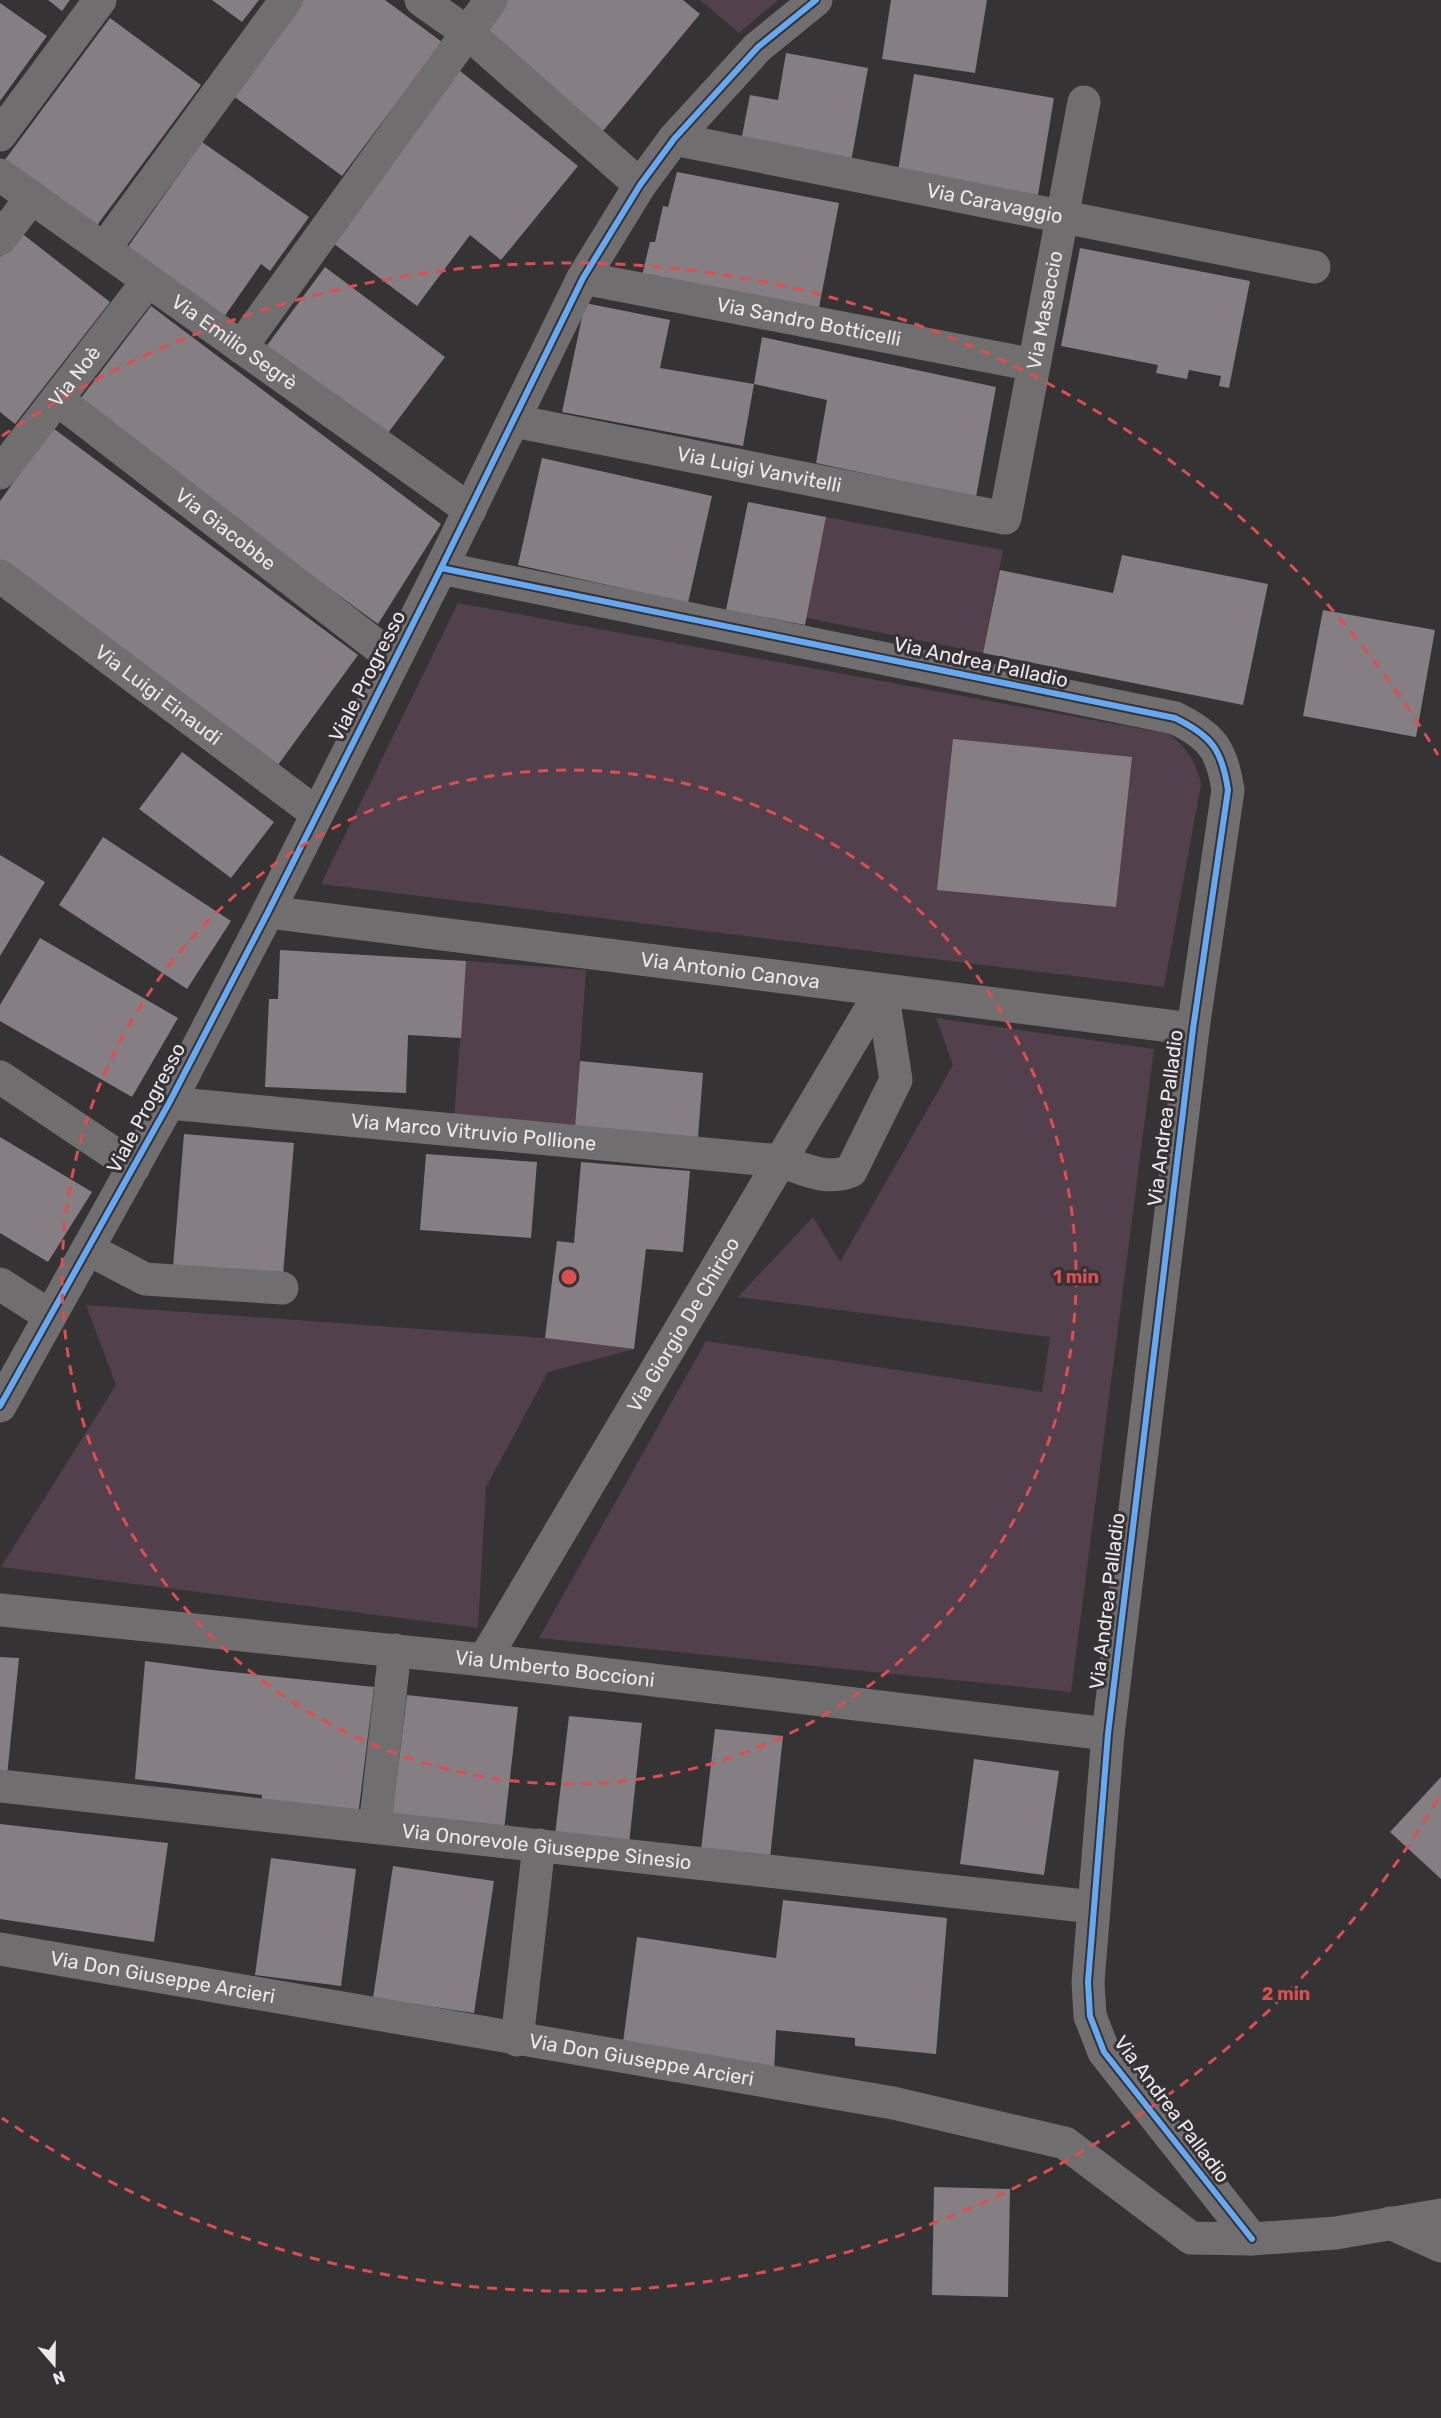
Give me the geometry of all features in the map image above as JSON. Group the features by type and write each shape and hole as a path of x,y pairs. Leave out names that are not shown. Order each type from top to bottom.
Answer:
{"street":[{"path":"0,135 100,0"},
{"path":"104,249 286,0"},
{"path":"421,0 468,33 640,185"},
{"path":"241,347 491,0"},
{"name":"Viale Progresso","path":"0,1406 169,1103 268,912 470,510 583,278 640,185 674,139 758,47 816,0"},
{"name":"Via Masaccio","path":"1005,518 1084,102"},
{"name":"Via Caravaggio","path":"674,139 1314,267"},
{"name":"Via Emilio Segrè","path":"0,175 470,510"},
{"path":"0,238 32,197"},
{"name":"Via Sandro Botticelli","path":"583,278 1034,365"},
{"name":"Via Noè","path":"0,474 148,281"},
{"name":"Via Giacobbe","path":"57,399 394,659"},
{"name":"Via Luigi Vanvitelli","path":"514,421 1005,518"},
{"name":"Via Andrea Palladio","path":"441,568 1174,718 1194,728 1210,740 1224,764 1228,790 1192,1029 1108,1734 1088,1982 1090,2016 1104,2052 1252,2239"},
{"name":"Via Luigi Einaudi","path":"0,576 316,813"},
{"name":"Via Antonio Canova","path":"268,912 1192,1029"},
{"name":"Via Giorgio De Chirico","path":"484,1660 882,990"},
{"name":"Via Marco Vitruvio Pollione","path":"169,1103 780,1161 825,1176 838,1176 851,1171 896,1080 882,990"},
{"path":"0,1077 134,1167"},
{"path":"88,1249 145,1279 282,1288"},
{"path":"0,1284 50,1316"},
{"name":"Via Umberto Boccioni","path":"0,1610 395,1650 1108,1734"},
{"path":"375,1827 395,1650"},
{"name":"Via Onorevole Giuseppe Sinesio","path":"0,1786 1093,1907"},
{"path":"517,2040 539,1845"},
{"name":"Via Don Giuseppe Arcieri","path":"0,1949 517,2040 893,2103 1065,2143 1191,2238 1252,2239 1336,2233 1441,2215"},
{"path":"1390,2223 1441,2246"}],"shaded area":[{"path":"700,0 778,0 739,33"},
{"path":"826,517 1003,550 983,653 806,618"},
{"path":"458,603 1169,734 1190,756 1201,784 1164,987 321,884"},
{"path":"466,961 586,970 575,1127 454,1118"},
{"path":"936,1018 1154,1049 1071,1692 539,1638 706,1341 1042,1392 1050,1337 738,1297 813,1217 840,1262 953,1065"},
{"path":"86,1305 545,1338 634,1349 548,1372 486,1487 478,1628 1,1567 116,1385"}],"building":[{"path":"48,0 70,0 62,11"},
{"path":"212,0 259,0 242,22"},
{"path":"303,0 385,0 442,42 342,176 232,95"},
{"path":"506,0 683,0 700,14 603,131 480,32"},
{"path":"891,0 987,0 975,73 882,59"},
{"path":"0,3 47,36 0,101"},
{"path":"110,18 201,85 95,228 4,161"},
{"path":"786,53 868,68 851,162 741,141 750,95 778,100"},
{"path":"459,70 578,166 501,260 470,235 417,306 326,238"},
{"path":"914,74 1054,98 1038,195 898,171"},
{"path":"202,142 309,217 270,271 261,264 224,317 127,248"},
{"path":"677,172 839,203 818,313 641,280 650,242 655,242 663,206 668,207"},
{"path":"20,232 110,302 15,424 0,412 0,257"},
{"path":"1080,248 1250,281 1229,388 1219,386 1221,376 1189,370 1187,379 1156,373 1158,365 1061,346"},
{"path":"325,267 445,357 385,437 265,348"},
{"path":"585,303 670,320 660,368 754,384 743,446 562,412"},
{"path":"151,306 441,524 378,624 304,570 81,398"},
{"path":"762,337 996,387 976,497 816,463 827,400 754,384"},
{"path":"53,428 358,655 278,765 167,681 0,561 0,501"},
{"path":"542,458 712,496 688,603 518,565"},
{"path":"748,502 826,517 805,625 726,610"},
{"path":"1122,555 1268,584 1243,705 983,653 1000,570 1113,593"},
{"path":"1323,610 1435,630 1416,737 1303,716"},
{"path":"953,739 1132,757 1116,907 937,890"},
{"path":"182,752 274,822 231,878 139,809"},
{"path":"103,837 231,921 187,989 59,905"},
{"path":"0,855 45,882 0,956"},
{"path":"40,938 178,1018 132,1097 0,1021 0,1005"},
{"path":"280,950 466,961 461,1038 408,1035 406,1093 265,1087 269,999 278,999"},
{"path":"580,1061 703,1073 698,1137 575,1127"},
{"path":"184,1134 294,1143 283,1275 173,1267"},
{"path":"0,1137 92,1192 48,1262 0,1233"},
{"path":"426,1154 537,1162 531,1238 420,1230"},
{"path":"581,1162 690,1171 683,1252 646,1249 634,1349 545,1338 557,1241 574,1243"},
{"path":"0,1657 19,1658 7,1776 0,1775"},
{"path":"145,1661 374,1687 358,1816 261,1805 262,1795 135,1779"},
{"path":"407,1695 518,1707 504,1830 392,1817"},
{"path":"569,1716 642,1723 629,1844 555,1835"},
{"path":"715,1729 783,1736 770,1858 701,1850"},
{"path":"974,1759 1059,1771 1044,1875 960,1864"},
{"path":"1441,1777 1441,1879 1390,1832"},
{"path":"0,1824 168,1843 154,1942 0,1919"},
{"path":"271,1858 356,1869 341,1986 255,1975"},
{"path":"393,1866 494,1881 474,2013 373,1998"},
{"path":"783,1900 947,1918 936,2054 855,2046 855,2038 776,2030 774,2073 622,2050 637,1937 776,1958"},
{"path":"934,2187 1010,2189 1008,2297 932,2295"}],"cycle path":[{"path":"0,1406 169,1103 268,912 441,568 583,278 640,185 674,139 758,47 816,0"},
{"path":"441,568 1175,718 1198,731 1218,754 1226,776 1228,790 1193,1029 1108,1734 1088,1982 1090,2016 1104,2052 1252,2239"}]}
